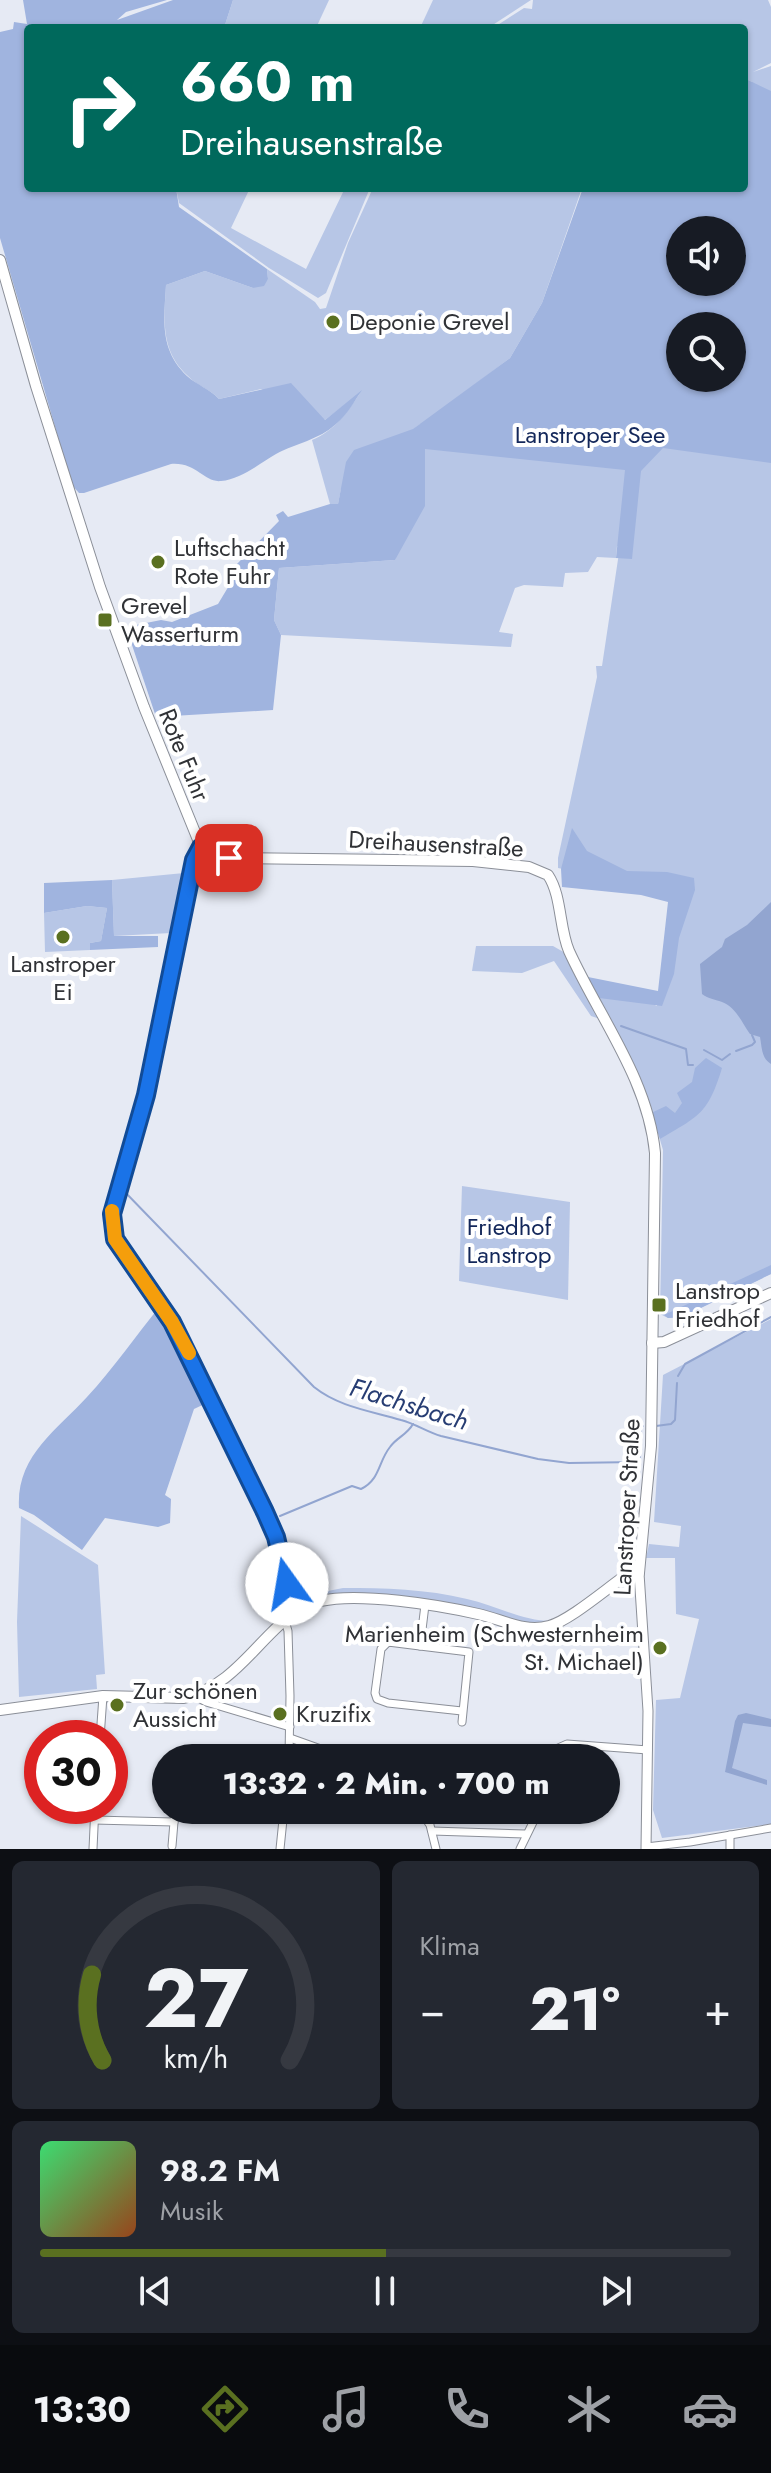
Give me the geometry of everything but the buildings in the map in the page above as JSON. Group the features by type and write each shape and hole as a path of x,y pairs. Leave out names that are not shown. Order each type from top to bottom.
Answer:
{"main road":[{"name":"Rote Fuhr","path":"0,260 36,386 100,587 144,707 201,847"},
{"name":"Dreihausenstraße","path":"201,847 211,855 229,858 473,861 529,867 548,875 570,953 629,1067 652,1129 655,1216"},
{"name":"Lanstroper Straße","path":"639,1573 651,1446 655,1216"},
{"path":"652,1343 664,1342 771,1293"},
{"path":"0,1710 103,1696 195,1696 224,1680 288,1617 312,1603 334,1598 425,1605 478,1614 532,1629 552,1626 625,1576 639,1573"}],"street":[{"path":"201,847 194,860 146,1095 112,1214 115,1239 172,1322 271,1525 284,1567 290,1744"},
{"name":"Lanstroper Straße","path":"639,1573 647,1671 646,1848"},
{"path":"420,1646 425,1605"},
{"path":"462,1711 388,1703 377,1699 375,1693 381,1649 388,1642 469,1652 462,1722"},
{"path":"101,1720 103,1696"},
{"path":"195,1696 290,1727"},
{"path":"290,1738 307,1744"},
{"path":"620,1748 648,1750"},
{"path":"128,1821 152,1821"},
{"path":"93,1849 94,1824"},
{"path":"172,1846 174,1824"},
{"path":"280,1849 283,1824"},
{"path":"428,1824 436,1849"},
{"path":"520,1849 531,1824"},
{"path":"646,1848 771,1828"},
{"path":"432,1831 525,1834"},
{"path":"730,1835 730,1849"}],"green space":[{"path":"23,0 167,0 126,12 117,20 173,0 233,0 225,24 27,24"},
{"path":"233,0 329,0 318,24 225,24"},
{"path":"433,0 531,0 494,24 422,24"},
{"name":"Lanstroper See","path":"533,0 768,0 771,7 771,63 753,72 771,66 771,1274 682,1317 668,1318 660,1314 663,1150 613,1025 588,977 657,1006 670,891 558,868 597,677 596,666 602,666 620,546 617,546 616,558 597,557 588,572 565,573 563,587 524,585 515,588 499,632 513,634 511,647 281,635 274,620 279,568 395,560 420,424 341,489 338,504 330,504 312,440 334,426 360,393 325,420 261,389 219,399 179,366 172,356 166,334 166,285 205,271 253,288 268,279 267,269 315,302 320,309 326,308 348,243 371,192 581,192 542,303 510,358 437,413 516,356 546,312 666,237 666,296 746,296 746,216 699,216 738,192 748,192 752,82 748,80 748,24 499,24 524,8 532,9"},
{"path":"14,22 27,24 24,24 24,192 177,192 179,207 267,269 268,279 264,286 253,288 205,271 166,285 165,334 178,366 219,399 291,383 325,420 362,390 344,417 315,438 276,454 228,480 215,481 187,466 171,464 84,493 79,493 72,485 0,238 0,32 13,29"},
{"path":"748,80 771,91 771,463 663,448 641,471 632,559 616,558 625,470 425,449 425,506 395,560 279,568 274,620 281,635 273,710 156,717 126,627 161,620 172,622 218,604 236,574 236,565 279,521 276,515 283,511 288,517 338,504 346,462 354,450 413,429 510,358 542,303 582,192 748,192"},
{"path":"177,192 248,192 231,228 306,269 343,192 368,192 326,293 318,298 269,268 179,203"},
{"path":"572,828 587,851 627,871 667,872 694,878 695,890 679,938 674,974 662,1006 599,998 588,977 658,991 668,902 641,895 562,887 561,869"},
{"path":"184,873 171,933 114,936 112,880"},
{"path":"112,880 114,936 158,936 158,947 90,950 90,943 101,941 107,908 87,906 44,913 44,883"},
{"path":"87,906 107,908 101,941 90,943 90,950 45,952 44,913"},
{"path":"476,946 553,946 567,954 600,1019 591,1016 554,961 522,973 472,971"},
{"path":"706,1058 722,1068 707,1105 693,1119 660,1139 651,1113 666,1106 675,1113 682,1103 677,1093 692,1082 695,1068"},
{"name":"Friedhof Lanstrop","path":"462,1186 570,1202 568,1300 459,1281"},
{"path":"771,1265 771,1274 682,1317 668,1318 664,1315"},
{"path":"161,1305 211,1401 194,1409 165,1495 171,1499 170,1523 158,1527 105,1518 82,1550 34,1515 19,1508 24,1474 40,1446 97,1386"},
{"path":"771,1319 771,1824 662,1838 653,1810 656,1700 680,1698 699,1619 676,1614 675,1558 646,1558 649,1544 679,1547 681,1526 654,1522 663,1375"},
{"path":"21,1516 98,1565 105,1674 96,1675 97,1689 19,1697 17,1622"},
{"path":"343,1588 437,1593 551,1621 532,1629 478,1614 334,1598 292,1613 291,1607 313,1594"}],"shaded area":[{"path":"771,902 771,1064 764,1055 760,1037 750,1034 731,1008 702,994 700,964"},
{"path":"746,1713 771,1719 771,1727 743,1723 732,1768 767,1780 767,1785 725,1772 735,1721 738,1715"}],"waterway":[{"path":"621,1026 686,1049 688,1065 693,1065"},
{"path":"736,1051 752,1045 755,1042 752,1035"},
{"path":"704,1050 722,1060 730,1054"},
{"name":"Flachsbach","path":"122,1189 314,1387 334,1399 441,1436 538,1459 569,1463 637,1462 643,1426"},
{"name":"Flachsbach","path":"678,1376 685,1364 771,1317"},
{"name":"Flachsbach","path":"656,1426 671,1424 675,1420 677,1383"},
{"path":"280,1516 352,1486 361,1489 367,1485 390,1447 413,1424"}],"slow traffic":[{"path":"112,1211 115,1239 172,1322 189,1353"}],"place":[{"name":"Deponie Grevel","path":"333,322"},
{"name":"Luftschacht Rote Fuhr","path":"158,562"},
{"name":"Grevel Wasserturm","path":"105,620"},
{"name":"Lanstroper Ei","path":"63,937"},
{"name":"Lanstrop Friedhof","path":"659,1305"},
{"name":"Marienheim (Schwesternheim St. Michael)","path":"660,1648"},
{"name":"Zur schönen Aussicht","path":"117,1705"},
{"name":"Kruzifix","path":"280,1714"}],"route":[{"path":"229,858 211,855 201,847 194,860 146,1095 112,1214 115,1239 172,1322 265,1512 276,1537 287,1584"}]}
